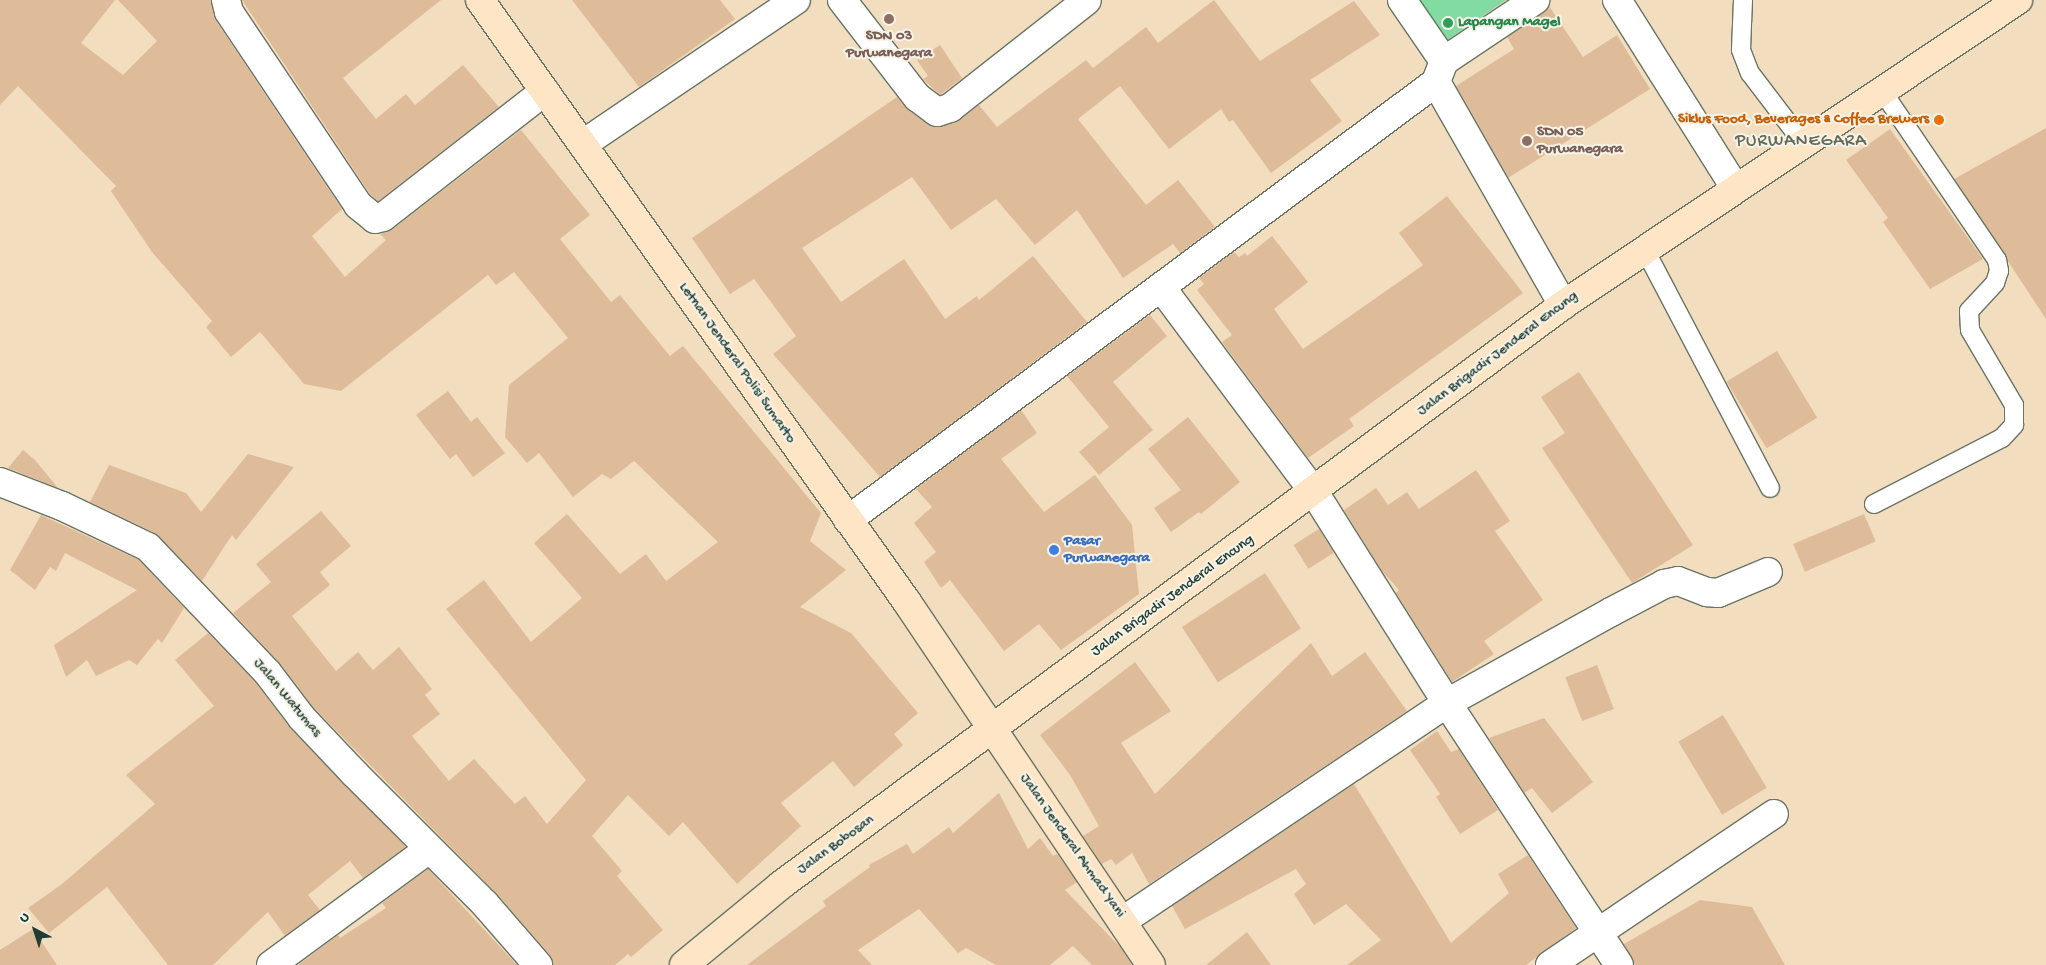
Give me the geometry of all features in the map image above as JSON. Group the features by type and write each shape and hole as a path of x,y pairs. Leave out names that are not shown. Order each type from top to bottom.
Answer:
{"street":[{"path":"226,0 229,12 358,205 374,219 383,217 545,91"},
{"name":"Letnan Jenderal Polisi Sumarto","path":"480,0 848,520 991,728"},
{"path":"583,144 796,0"},
{"path":"842,0 917,97 938,112 950,108 1087,0"},
{"path":"1402,0 1563,304"},
{"path":"848,520 1161,287 1535,0"},
{"path":"1617,0 1736,189"},
{"name":"Jalan Brigadir Jenderal Encung","path":"991,728 1314,492 1563,304 1644,248 1804,144 2018,0"},
{"path":"1161,287 1314,492 1447,703 1619,965"},
{"name":"Jalan Watumas","path":"0,482 62,506 148,547 266,672 302,718 484,904 538,965"},
{"path":"1124,920 1447,703 1664,584 1678,581 1707,592 1718,592 1768,572"},
{"name":"Jalan Jenderal Ahmad Yani","path":"991,728 1124,920 1151,965"},
{"name":"Jalan Bobosan","path":"684,965 781,885 991,728"},
{"path":"1550,965 1774,814"},
{"path":"271,965 429,849"}],"lane":[{"path":"1743,0 1741,50 1750,73 1804,144"},
{"path":"1874,504 2002,438 2014,425 2014,405 1970,330 1969,311 1995,283 1999,271 1997,260 1882,91"},
{"path":"1644,248 1770,488"}],"green space":[{"name":"Lapangan Magel","path":"1406,0 1506,0 1440,45"}],"building":[{"path":"0,0 115,0 81,43 123,75 157,41 118,0 211,0 216,21 342,209 312,236 345,277 386,240 380,234 393,229 521,130 590,215 560,239 611,302 620,295 670,356 683,346 821,513 810,541 846,570 800,607 851,633 918,713 894,734 903,745 854,787 833,761 781,803 801,826 737,884 683,822 669,836 628,795 592,836 622,871 617,876 663,930 631,957 628,954 615,965 553,965 550,955 497,894 314,708 278,661 233,613 271,582 256,564 321,511 351,546 320,572 330,585 292,616 336,671 358,652 373,670 399,647 432,689 425,695 440,714 412,736 449,781 474,759 515,804 525,796 547,824 586,780 446,609 484,580 531,642 582,598 534,543 567,514 620,574 646,554 666,581 718,542 634,461 611,479 602,474 573,497 539,453 527,463 505,437 509,385 568,338 514,272 496,285 488,275 341,391 304,384 260,332 231,357 206,327 212,321 152,252 111,191 116,186 18,86 0,105"},
{"path":"242,0 441,0 343,78 376,119 406,94 415,105 463,65 499,107 378,201 370,194"},
{"path":"572,0 720,0 735,19 639,87"},
{"path":"1214,0 1260,61 1354,1 1380,35 1310,80 1342,121 1271,173 1233,120 1229,122 1221,109 1169,149 1120,86 1078,119 1146,205 1178,180 1215,227 1180,253 1173,244 1123,278 1077,210 1035,245 996,199 951,230 912,177 802,248 841,302 904,259 945,319 977,296 979,300 1033,256 1087,322 880,477 773,354 796,336 754,279 730,294 692,238 897,97 908,110 934,127 955,123 979,105 997,127 1086,60 1093,68 1146,27 1158,43"},
{"name":"SDN 05 Purwanegara","path":"1549,6 1583,57 1617,35 1650,89 1508,178 1456,86 1514,49 1507,37"},
{"path":"940,45 962,78 940,95 923,79 928,76 917,60"},
{"path":"2046,128 2046,319 1954,179"},
{"path":"1890,129 1983,259 1930,289 1883,222 1888,218 1846,160"},
{"path":"1447,196 1523,293 1349,419 1354,426 1308,458 1222,342 1232,335 1197,290 1204,284 1199,278 1234,252 1239,257 1245,253 1247,256 1272,236 1308,282 1274,309 1303,349 1423,265 1399,233"},
{"path":"1150,315 1167,336 1113,382 1153,430 1099,475 1079,452 1109,427 1067,376"},
{"path":"1777,351 1817,418 1767,448 1726,381"},
{"path":"1579,372 1693,545 1632,583 1542,448 1565,433 1541,397"},
{"path":"448,391 471,422 477,417 505,453 473,477 456,454 450,459 416,415"},
{"path":"1021,410 1037,433 1001,459 1044,512 1095,475 1132,525 1139,594 1061,650 1039,624 1004,651 950,580 941,588 924,562 936,552 914,523 932,507 916,489"},
{"path":"1188,417 1240,482 1201,514 1199,512 1171,532 1154,508 1181,490 1148,449"},
{"path":"23,450 35,460 58,488 8,468"},
{"path":"248,454 294,467 236,540 232,535 202,581 155,533 90,502 109,465 186,493 201,512"},
{"path":"1476,470 1510,521 1495,531 1543,600 1484,641 1494,654 1452,682 1396,593 1399,590 1381,570 1344,510 1376,488 1388,505 1407,492 1419,509"},
{"path":"1864,514 1876,542 1805,572 1793,544"},
{"path":"41,515 139,560 184,608 162,643 158,639 137,665 129,660 96,676 87,660 66,677 54,645 137,590 65,553 56,571 50,567 35,590 10,570"},
{"path":"1319,529 1334,553 1308,569 1294,545"},
{"path":"1265,573 1301,628 1218,682 1182,627"},
{"path":"208,633 255,682 291,729 406,847 363,878 350,861 308,895 320,910 285,936 268,912 213,965 168,965 107,887 49,933 28,908 62,884 155,804 126,775 214,706 175,660"},
{"path":"1311,643 1332,676 1365,652 1407,711 1149,884 1132,853 1116,865 1111,859 1102,864 1083,836 1099,826 1070,775 1040,735 1135,662 1171,711 1121,743 1155,794"},
{"path":"1597,665 1614,709 1582,721 1565,677"},
{"path":"1723,715 1767,788 1722,815 1678,742"},
{"path":"1544,718 1593,782 1552,813 1532,788 1524,793 1489,738"},
{"path":"1437,731 1451,752 1459,749 1498,810 1460,834 1436,797 1440,794 1410,750"},
{"path":"1354,784 1451,943 1509,893 1498,874 1528,855 1576,928 1526,965 1347,965 1381,940 1346,904 1314,925 1294,894 1306,884 1296,869 1185,929 1172,906"},
{"path":"999,793 1028,849 1040,838 1053,856 1057,854 1077,882 1065,890 1121,948 1132,965 1092,965 1073,946 1050,965 996,965 966,948 958,953 919,909 858,950 872,965 747,965 826,906 823,901 870,867 869,865 907,844 913,854 949,827 953,833"},
{"path":"428,869 517,965 298,965 338,935 340,938 386,908 382,903"},
{"path":"1700,900 1752,907 1785,965 1635,965 1624,944"},
{"path":"33,929 57,965 0,965 0,950"},
{"path":"1247,932 1271,965 1206,965"}],"place":[{"name":"SDN 03 Purwanegara","path":"889,19"},
{"name":"Lapangan Magel","path":"1448,23"},
{"name":"Siklus Food, Beverages & Coffee Brewers","path":"1939,120"},
{"name":"SDN 05 Purwanegara","path":"1527,141"},
{"name":"Pasar Purwanegara","path":"1054,550"}],"district":[{"name":"PURWANEGARA","path":"1801,142"}]}
